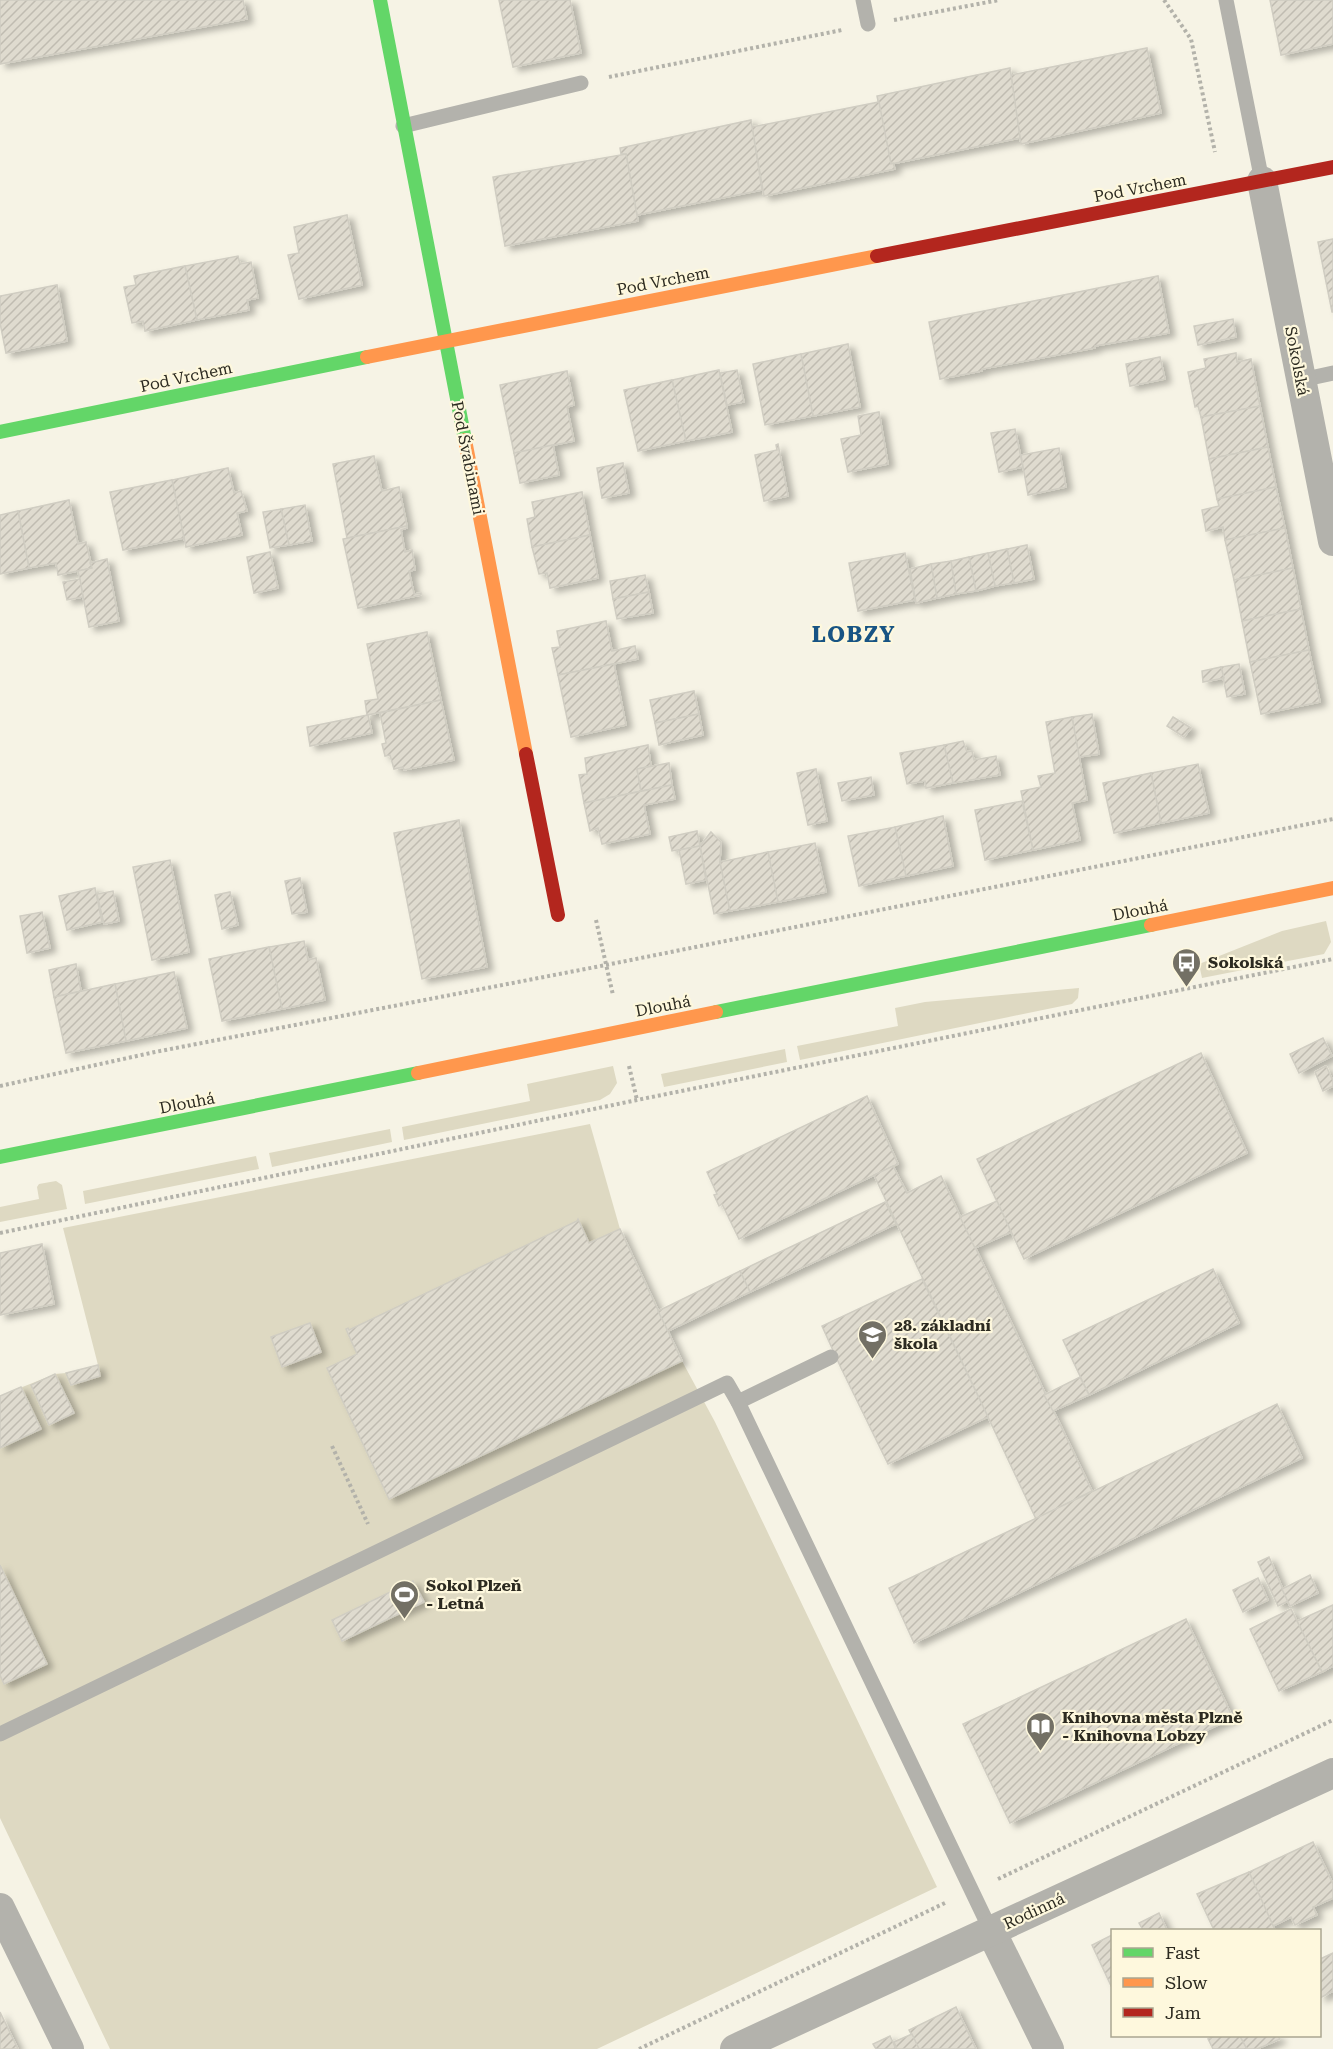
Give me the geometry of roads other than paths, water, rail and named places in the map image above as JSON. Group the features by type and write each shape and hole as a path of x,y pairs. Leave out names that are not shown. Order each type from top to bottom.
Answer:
{"street":[{"name":"Pod Švabinami","path":"380,0 558,915"},
{"name":"Pod Vrchem","path":"0,432 445,341 1333,167"},
{"name":"Sokolská","path":"1262,181 1333,541"},
{"name":"Dlouhá","path":"0,1157 1333,888"},
{"name":"Rodinná","path":"735,2049 1333,1773"},
{"path":"0,1908 69,2049"},
{"path":"991,1931 1049,2049"}],"lane":[{"path":"863,0 868,24"},
{"path":"1226,0 1262,181"},
{"path":"403,126 581,83"},
{"path":"1301,380 1333,373"},
{"path":"738,1402 831,1358"},
{"path":"0,1734 727,1383 991,1931"}],"place":[{"name":"Sokolská","path":"1187,988"},
{"name":"28. základní škola","path":"873,1360"},
{"name":"Sokol Plzeň - Letná","path":"405,1620"},
{"name":"Knihovna města Plzně - Knihovna Lobzy","path":"1041,1752"}],"district":[{"name":"LOBZY","path":"854,634"}]}
